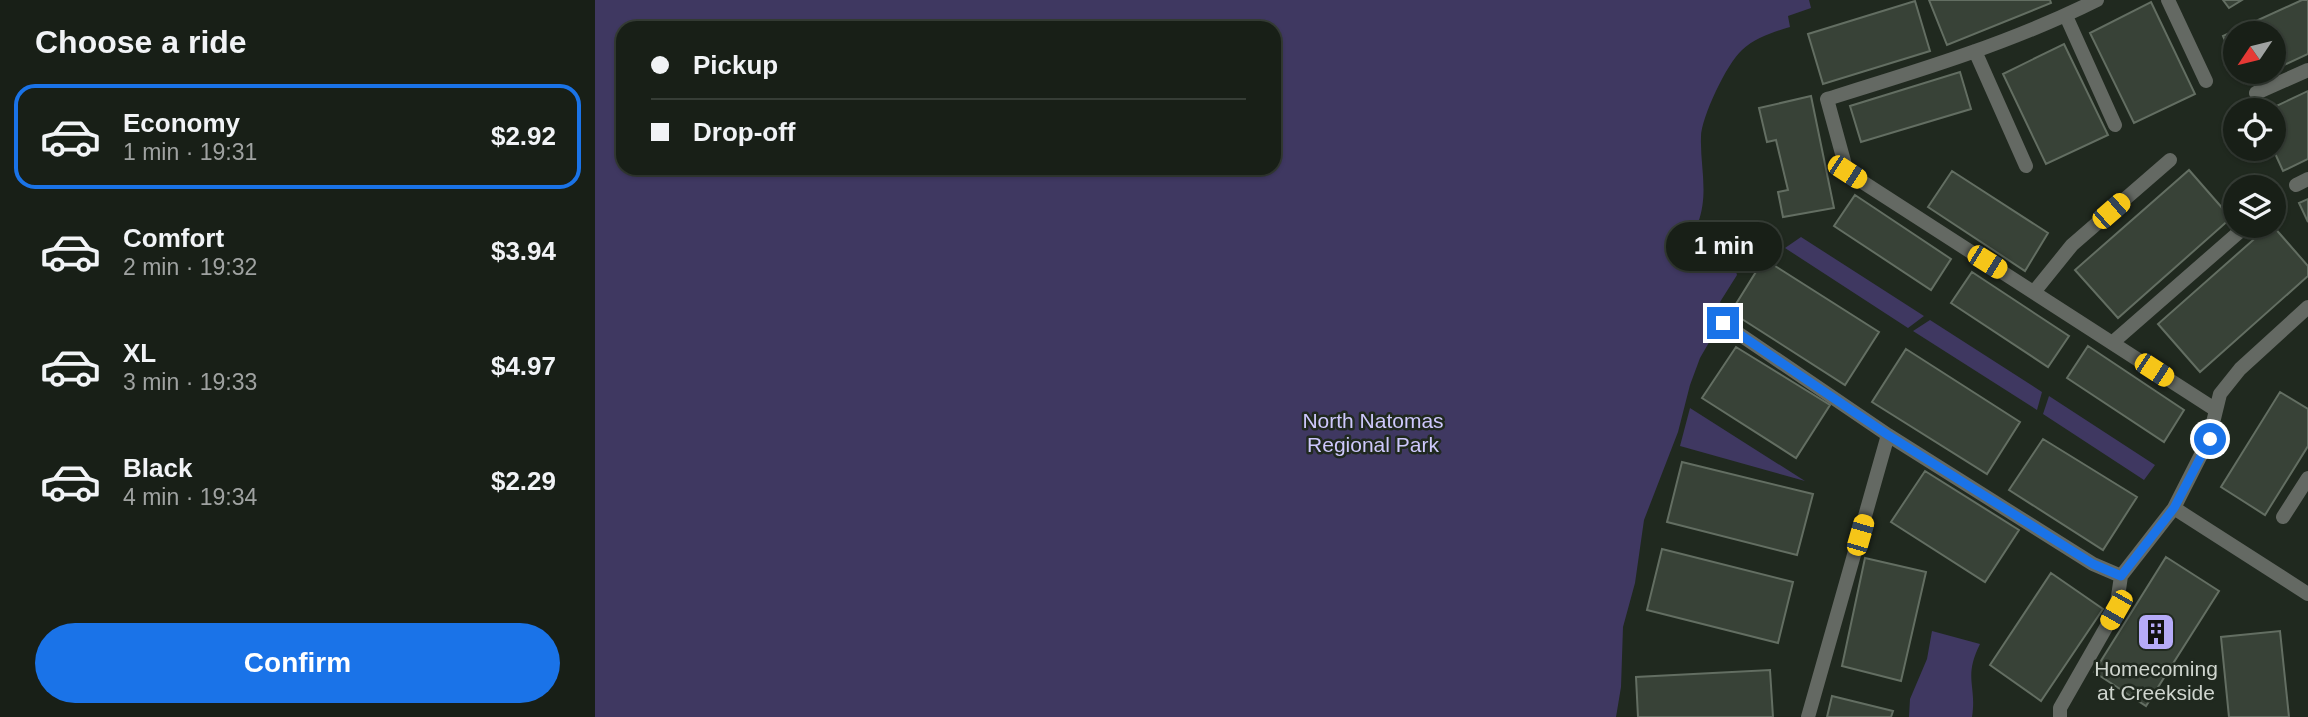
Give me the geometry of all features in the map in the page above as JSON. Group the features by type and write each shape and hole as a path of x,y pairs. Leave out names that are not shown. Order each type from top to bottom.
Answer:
{"lane":[{"path":"2096,0 2066,16 1975,51 1827,99 1847,172 2216,410"},
{"path":"2168,0 2206,81"},
{"path":"2066,16 2115,125"},
{"path":"1975,51 2026,166"},
{"path":"2256,93 2308,70"},
{"path":"2033,292 2072,245 2170,160"},
{"path":"2112,343 2232,238"},
{"path":"2060,717 2060,708 2116,610 2121,576 2174,508 2210,439 2220,394 2240,369 2308,307"},
{"path":"1723,323 1888,435 2093,564 2121,576"},
{"path":"1808,717 1888,435"},
{"path":"2283,517 2308,478"},
{"path":"2174,508 2308,594"}],"green space":[{"name":"North Natomas Regional Park","path":"595,0 1809,0 1811,8 1788,16 1790,27 1758,39 1736,57 1716,91 1702,128 1704,191 1698,223 1725,226 1751,238 1752,242 1735,268 1737,275 1720,302 1726,313 1700,358 1678,432 1644,520 1635,583 1623,627 1621,687 1616,717 595,717"},
{"path":"1801,237 1924,316 1908,328 1785,248"},
{"path":"1930,320 2042,392 2037,410 1913,331"},
{"path":"2049,396 2155,465 2144,480 2043,414"},
{"path":"1690,408 1805,481 1680,446"},
{"path":"1932,631 1980,644 1971,674 1972,717 1909,717 1910,699 1927,659"}],"building":[{"path":"1929,0 2050,0 2051,3 1947,45"},
{"path":"2223,0 2242,0 2229,8"},
{"path":"2302,0 2308,0 2308,54 2286,64 2286,21 2256,21"},
{"path":"1915,1 1930,51 1823,84 1808,34"},
{"path":"2151,2 2195,94 2134,123 2090,33"},
{"path":"2064,44 2108,135 2046,164 2003,74"},
{"path":"1960,72 1971,109 1861,142 1850,106"},
{"path":"2308,91 2308,159 2283,171 2278,161 2286,161 2286,101"},
{"path":"1811,96 1834,208 1783,217 1778,192 1788,190 1776,140 1767,142 1759,108"},
{"path":"2189,170 2223,209 2223,225 2118,318 2075,270"},
{"path":"1952,171 2048,233 2025,271 1928,207"},
{"path":"1855,195 1951,259 1931,290 1834,226"},
{"path":"2308,199 2308,222 2299,203"},
{"path":"2255,238 2284,238 2308,266 2308,276 2200,372 2158,324"},
{"path":"1764,259 1879,332 1845,385 1731,312"},
{"path":"1972,272 2069,336 2048,367 1951,303"},
{"path":"2088,346 2184,410 2164,442 2067,378"},
{"path":"1736,347 1830,405 1796,458 1702,398"},
{"path":"1906,349 2020,422 1987,474 1872,402"},
{"path":"2280,392 2308,409 2308,446 2265,515 2221,487"},
{"path":"2043,439 2137,497 2103,550 2009,490"},
{"path":"1682,462 1813,494 1797,555 1667,522"},
{"path":"1925,471 2019,530 1985,582 1891,522"},
{"path":"1662,549 1793,582 1778,643 1647,610"},
{"name":"Homecoming at Creekside","path":"2166,557 2219,591 2146,706 2094,672"},
{"path":"1865,558 1926,572 1901,681 1842,666"},
{"path":"2051,573 2103,609 2041,701 1990,665"},
{"path":"2280,631 2289,717 2229,717 2221,637"},
{"path":"1770,670 1773,717 1638,717 1636,677"},
{"path":"1832,696 1893,711 1891,717 1827,717"}],"place":[{"name":"Homecoming at Creekside","path":"2156,632"}],"route":[{"path":"1723,323 1888,435 2093,564 2121,576 2174,508 2210,439"}]}
